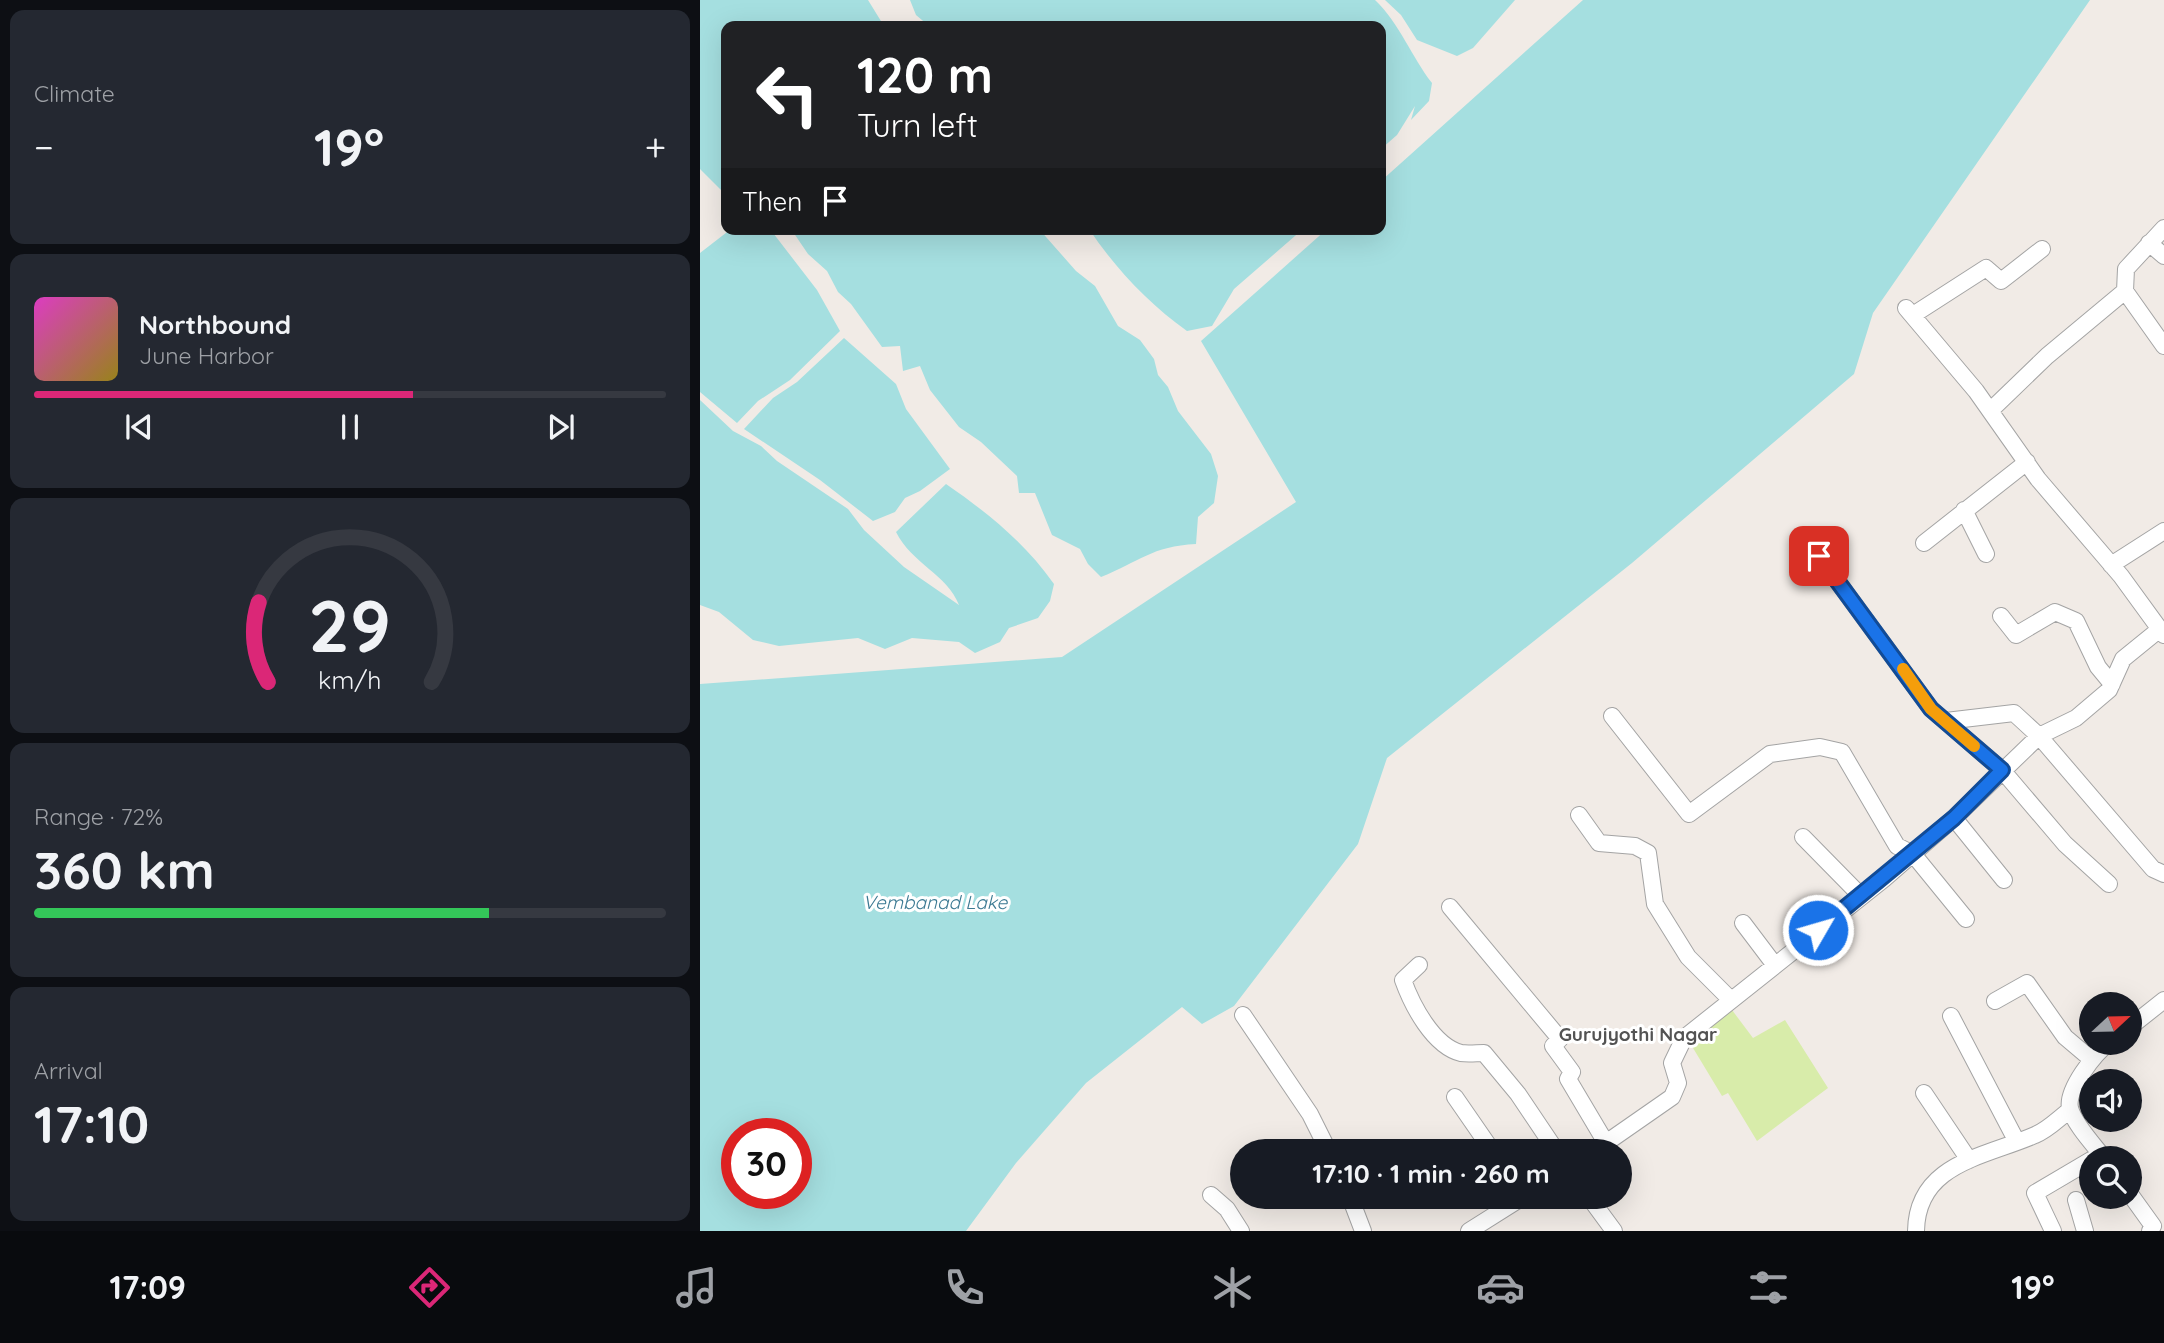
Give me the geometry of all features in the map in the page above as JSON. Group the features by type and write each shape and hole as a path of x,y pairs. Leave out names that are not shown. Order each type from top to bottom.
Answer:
{"street":[{"path":"2164,228 2126,269 2125,291 2164,346"},
{"path":"2149,243 2164,256"},
{"path":"1611,1139 1672,1097 1678,1083 1672,1063 1684,1038 1913,854 2039,736 2076,718 2109,691 2123,659 2162,632 2027,462 1992,410 1910,312 1986,268 2001,281 2042,249"},
{"path":"1992,410 2047,356 2125,291"},
{"path":"1924,543 2027,462"},
{"path":"1964,510 1986,554"},
{"path":"2111,565 2164,531"},
{"path":"1819,556 1931,709 2002,770 2066,844 2089,862 2109,884"},
{"path":"2001,616 2016,635 2055,612 2076,621 2098,667 2112,684"},
{"path":"1946,721 2014,713 2039,736 2153,869 2164,874"},
{"path":"1612,716 1689,814 1770,754 1820,747 1842,752 1897,846 1913,854 1966,919"},
{"path":"1579,815 1599,843 1635,846 1648,853 1654,904 1688,957 1730,999"},
{"path":"1954,818 2004,880"},
{"path":"1803,837 1861,896"},
{"path":"1450,907 1560,1039 1553,1046 1572,1072 1568,1079 1595,1139"},
{"path":"1743,923 1774,964"},
{"path":"1419,965 1403,980 1411,1000 1437,1037 1460,1053 1484,1053 1518,1094 1548,1139"},
{"path":"1995,1001 2027,983 2065,1037 2091,1059"},
{"path":"2142,1017 2164,1000"},
{"path":"1243,1015 1310,1114 1322,1139"},
{"path":"1951,1016 2017,1142"},
{"path":"2091,1146 2070,1110 2069,1099 2096,1055"},
{"path":"1924,1093 1969,1160"},
{"path":"1455,1097 1484,1139"},
{"path":"1916,1231 1916,1211 1929,1188 1952,1166 2038,1134 2070,1110"},
{"path":"2053,1231 2035,1193 2079,1169"},
{"path":"1211,1195 1227,1209 1241,1231"},
{"path":"2077,1200 2085,1231"},
{"path":"1355,1209 1363,1231"},
{"path":"1470,1231 1504,1209"},
{"path":"1598,1209 1614,1231"},
{"path":"2141,1209 2153,1226 2150,1231"}],"green space":[{"path":"1732,1010 1753,1038 1785,1020 1828,1088 1757,1141 1728,1093 1722,1096 1690,1043"}],"water":[{"path":"700,0 868,0 881,21 721,21 721,190 700,169"},
{"path":"910,0 1375,0 1392,19 1432,83 1429,101 1411,120 1415,106 1397,135 1386,145 1386,21 923,21 916,15"},
{"path":"1385,0 1515,0 1473,48 1457,56 1417,40 1401,15"},
{"name":"Vembanad Lake","path":"1583,0 2090,0 1873,313 1854,374 1632,563 1387,758 1358,844 1234,1006 1202,1024 1182,1007 1086,1083 1016,1163 966,1231 700,1231 700,684 1062,657 1296,502 1201,341 1320,235 1386,235 1386,177"},
{"path":"723,235 775,235 817,290 840,331 790,380 758,401 737,423 700,392 700,253"},
{"path":"795,235 1044,235 1076,271 1095,286 1118,326 1140,340 1154,359 1158,375 1168,387 1178,411 1211,454 1218,476 1214,503 1198,517 1196,544 1157,551 1101,577 1088,564 1080,549 1052,535 1035,493 1019,493 1017,476 981,442 959,427 930,390 920,366 903,371 900,346 882,347 851,304 838,292 827,271 808,254"},
{"path":"1093,235 1296,235 1234,289 1212,326 1187,331 1159,309 1110,258"},
{"path":"844,338 896,384 906,409 950,469 920,491 905,498 895,512 873,521 820,480 744,429 773,398 797,382"},
{"path":"700,400 733,431 761,446 777,461 848,509 864,530 904,567 959,605 954,594 911,553 896,532 946,484 991,517 1030,555 1054,584 1050,601 1038,618 1009,628 1000,642 975,653 959,642 912,638 885,649 858,638 779,646 753,640 719,612 700,605"}],"slow traffic":[{"path":"1903,669 1931,709 1974,746"}],"district":[{"name":"Gurujyothi Nagar","path":"1638,1034"}],"route":[{"path":"1818,930 1884,879 1954,818 2002,770 1931,709 1819,556"}]}
